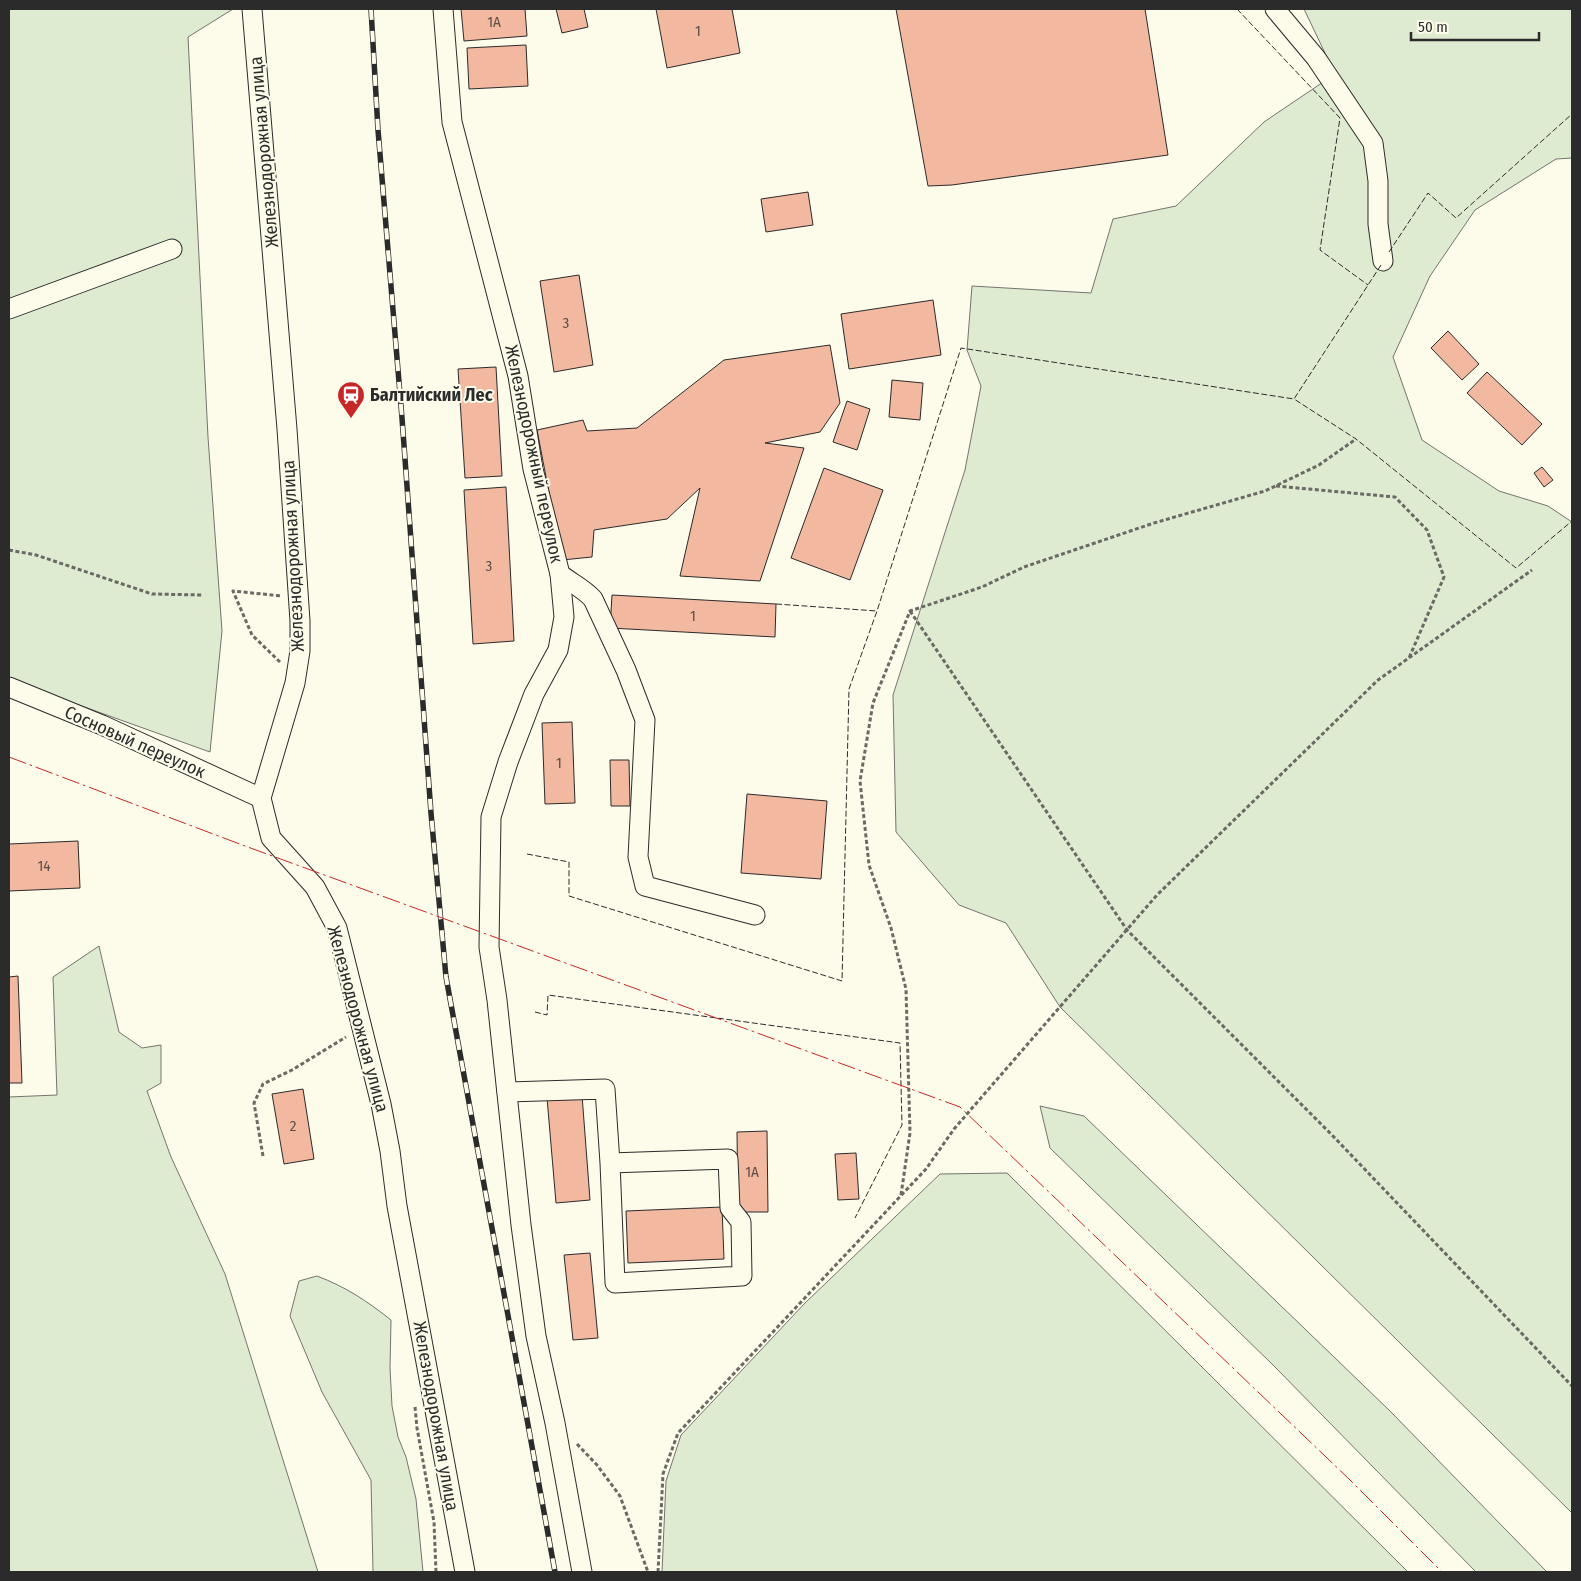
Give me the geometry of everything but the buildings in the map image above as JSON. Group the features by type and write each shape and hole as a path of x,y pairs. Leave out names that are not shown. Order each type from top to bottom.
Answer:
{"street":[{"name":"Железнодорожная улица","path":"252,9 287,429 300,651 295,683 261,798 271,838 315,887 337,928 381,1104 390,1151 397,1206 465,1572"},
{"name":"Железнодорожный переулок","path":"443,9 452,122 518,376 534,469 560,574 572,584 585,590 593,599 626,670 645,720 638,856 645,886 756,915"},
{"path":"1275,9 1316,58 1373,143 1378,181 1378,224 1383,261"},
{"path":"9,309 172,249"},
{"path":"560,574 564,617 558,650 534,694 508,762 492,817 489,947 521,1225 536,1336 555,1423 582,1572"},
{"name":"Сосновый переулок","path":"9,687 102,725 261,798"},
{"path":"507,1092 605,1089 615,1283 742,1276 741,1222 730,1208 728,1159 610,1163"}],"path":[{"path":"902,1195 910,1133 906,990 891,928 869,865 860,781 872,703 910,611 982,587 1024,567 1154,523 1265,491 1319,465 1356,439"},
{"path":"1276,486 1395,498 1427,530 1444,577 1408,660"},
{"path":"9,550 36,555 152,594 202,595"},
{"path":"658,1572 663,1474 678,1433 926,1169 954,1129 1157,895 1378,680 1532,570"},
{"path":"295,683 282,664 252,635 233,591 298,598"},
{"path":"910,611 1127,930 1332,1135 1572,1386"},
{"name":"Железнодорожная улица","path":"263,1156 254,1103 263,1084 292,1070 349,1035"},
{"name":"Железнодорожная улица","path":"414,1399 417,1428 434,1522 436,1572"},
{"path":"555,1423 598,1466 620,1496 648,1572"}],"green space":[{"path":"9,9 233,9 188,37 208,437 222,631 210,752 9,680"},
{"path":"1304,9 1572,9 1572,158 1556,159 1475,210 1430,276 1393,357 1422,440 1499,491 1548,506 1572,522 1572,1513 1060,1007 1006,923 959,905 896,832 893,695 965,470 981,386 967,350 972,286 1091,293 1113,219 1176,206 1264,122 1335,74"},
{"path":"99,946 119,1032 142,1048 161,1045 161,1083 147,1091 171,1157 225,1274 318,1572 9,1572 9,1097 57,1095 53,977"},
{"path":"1040,1106 1084,1116 1390,1411 1547,1572 1476,1572 1274,1366 1050,1148"},
{"path":"1007,1173 1408,1572 662,1572 666,1481 681,1435 805,1303 940,1174"},
{"path":"317,1276 356,1295 391,1320 390,1368 392,1406 398,1437 406,1457 416,1499 423,1572 373,1572 371,1480 322,1392 290,1316 299,1281"}],"railway":[{"path":"371,9 378,130 402,418 431,813 446,977 555,1572"}],"fence":[{"path":"1237,9 1340,118 1320,250 1368,285"},
{"path":"1389,252 1428,193 1456,218 1572,114"},
{"path":"1381,265 1294,399 1356,439 1516,568 1572,521"},
{"path":"527,854 569,862 569,896 842,981 849,689 877,611 961,348 1294,399"},
{"path":"776,604 877,611"},
{"path":"535,1012 547,1015 548,995 900,1043 902,1125 855,1218"}],"power":[{"path":"9,757 245,846 960,1107 1349,1479 1442,1572"}],"place":[{"name":"Балтийский Лес","path":"351,419"}]}
